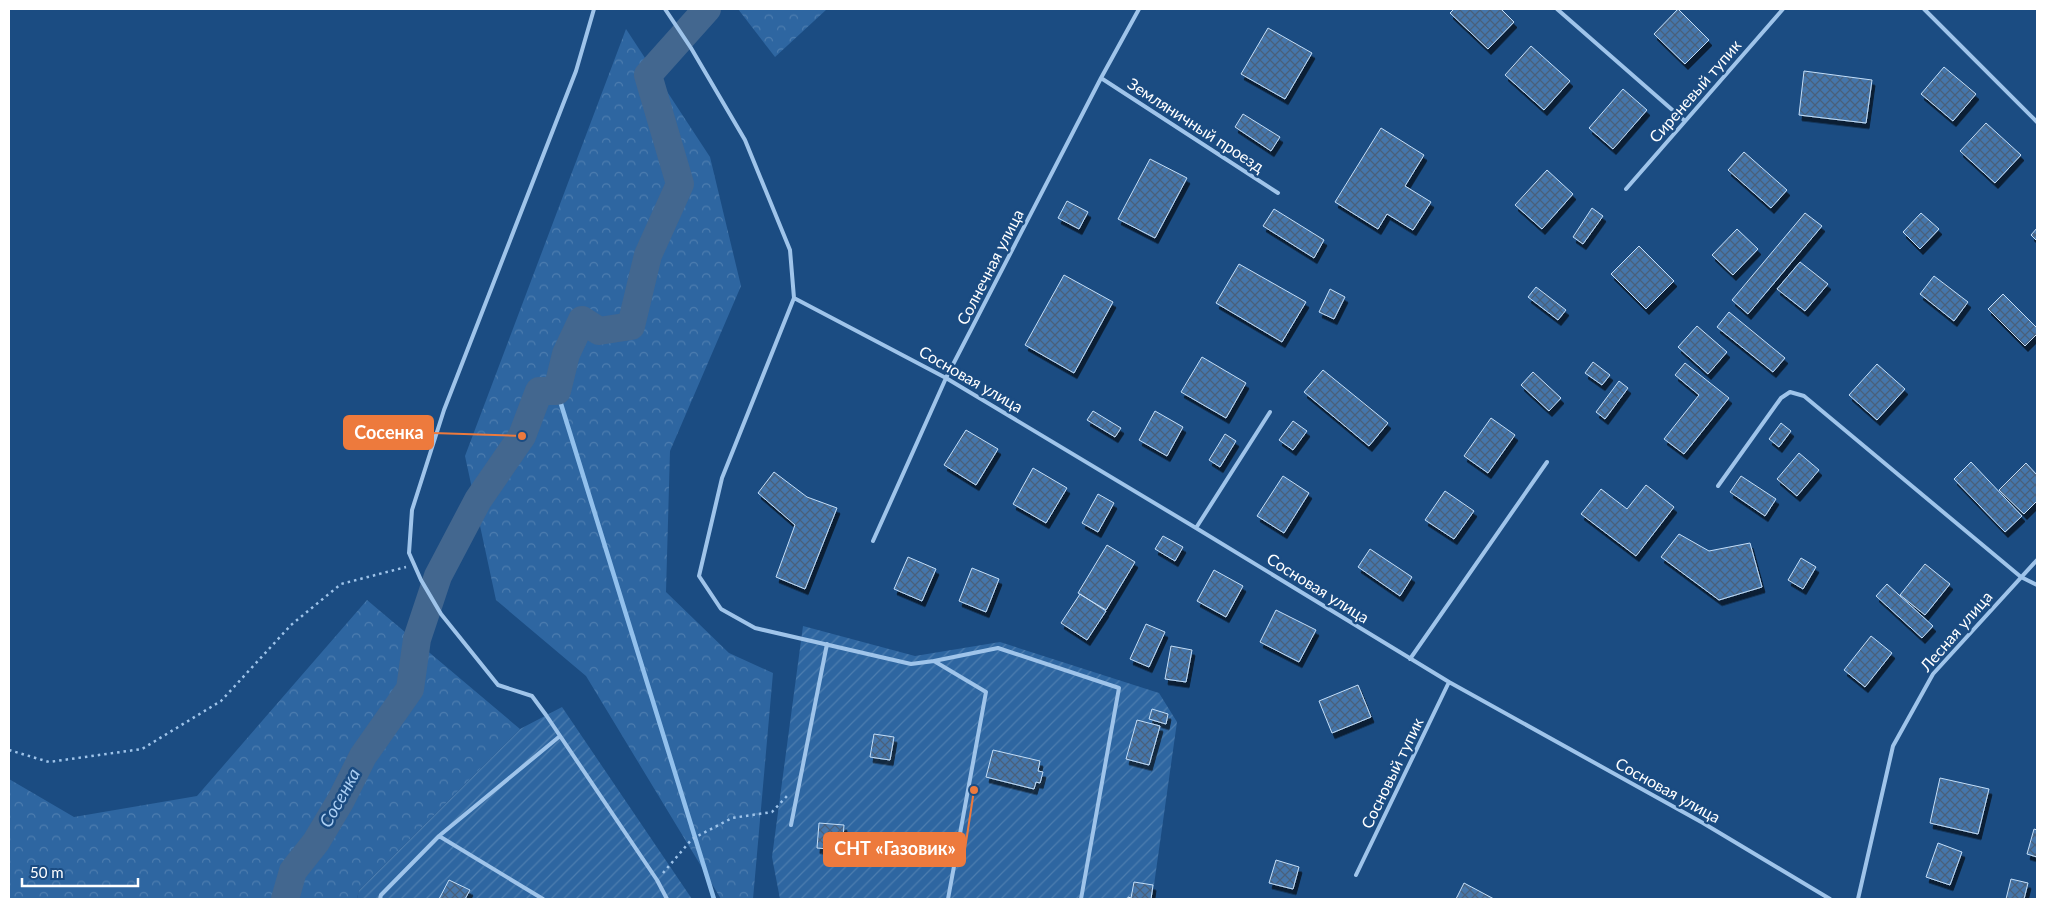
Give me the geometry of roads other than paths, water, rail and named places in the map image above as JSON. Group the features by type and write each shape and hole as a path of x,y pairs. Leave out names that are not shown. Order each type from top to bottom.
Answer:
{"lane":[{"path":"594,9 576,72 444,410 412,510 409,553 421,580 441,614 498,685 532,696 657,880 667,899"},
{"path":"665,9 691,48 745,140 790,250 794,298 722,478 699,576 721,609 755,628 912,664 998,648 1119,688 1081,899"},
{"name":"Солнечная улица","path":"873,541 946,378 1101,78 1139,9"},
{"path":"1557,9 1685,121"},
{"name":"Сиреневый тупик","path":"1626,189 1783,9"},
{"path":"1924,9 2037,122"},
{"name":"Земляничный проезд","path":"1101,78 1278,193"},
{"name":"Сосновая улица","path":"794,298 946,378 1449,682 1703,823 1830,899"},
{"path":"1718,486 1781,398 1790,392 1804,396 2021,576 2037,585"},
{"path":"1196,528 1270,412"},
{"path":"1410,659 1547,462"},
{"name":"Лесная улица","path":"1858,899 1893,746 1932,674 2037,560"},
{"path":"790,825 827,644"},
{"path":"934,661 986,692 948,899"},
{"name":"Сосновый тупик","path":"1356,875 1449,682"},
{"path":"380,899 439,836 560,736"},
{"path":"439,836 543,899"}],"waterway":[{"name":"Сосенка","path":"285,899 293,871 316,842 341,800 363,756 410,689 417,639 438,576 478,500 522,436 539,391 557,391 566,354 582,320 599,331 631,326 648,255 680,184 648,75 707,9"},
{"path":"557,391 714,899"}],"place":[{"name":"Сосенка","path":"522,436"},
{"name":"СНТ «Газовик»","path":"974,790"}]}
